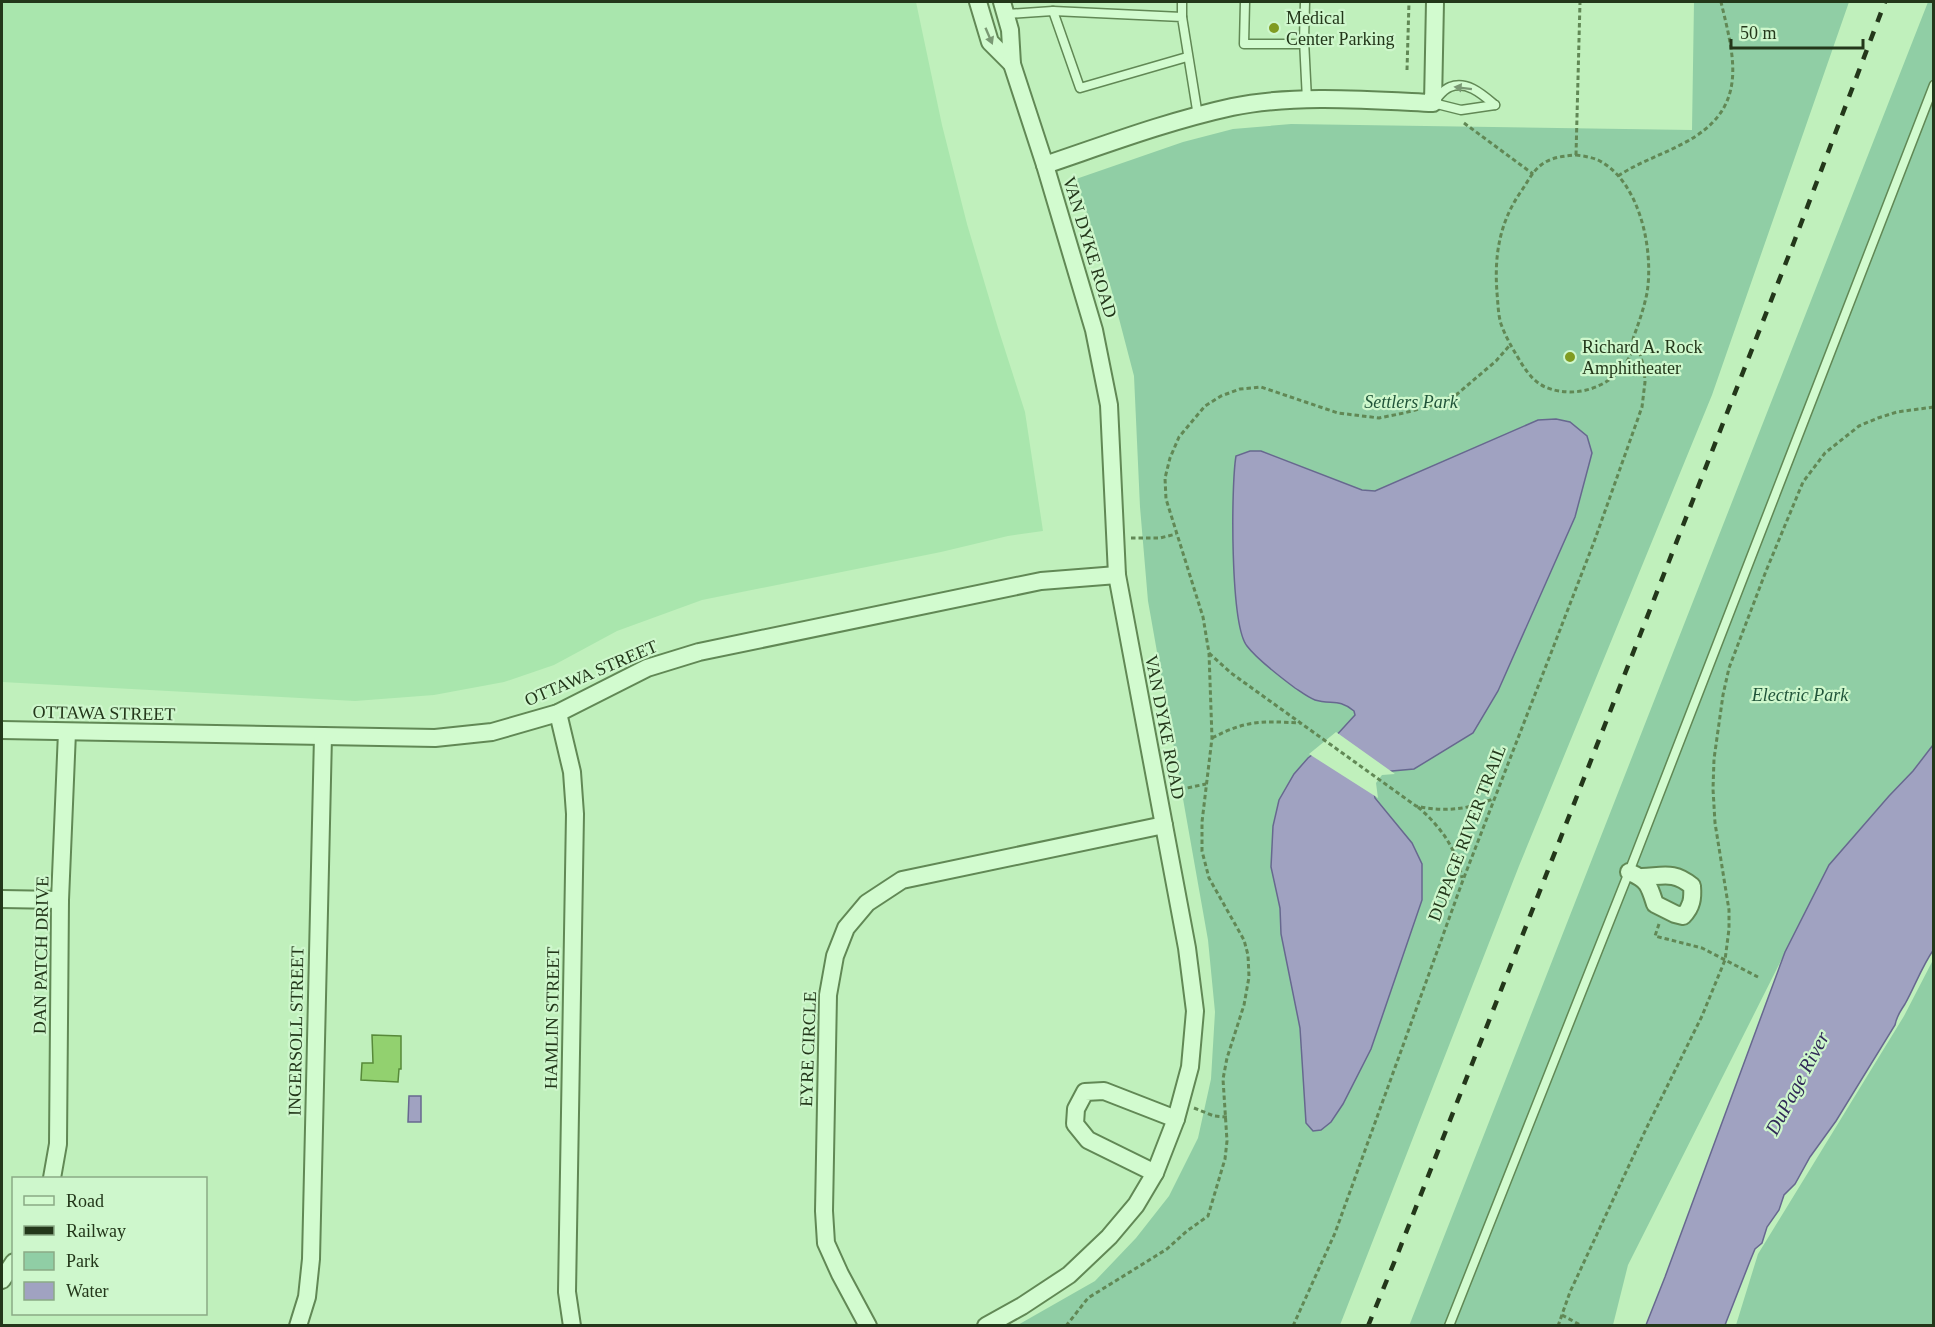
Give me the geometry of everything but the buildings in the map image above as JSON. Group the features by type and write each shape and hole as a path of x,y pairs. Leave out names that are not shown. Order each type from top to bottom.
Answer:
{"street":[{"name":"VAN DYKE ROAD","path":"978,2 990,42 1012,64"},
{"path":"1045,165 1161,126 1234,107 1307,100 1432,103 1435,2"},
{"name":"VAN DYKE ROAD","path":"986,1326 1022,1306 1069,1275 1109,1237 1136,1204 1155,1173 1181,1103 1190,1067 1195,1011 1187,948 1117,575 1109,405 1094,330 1012,64 1010,30 1005,8"},
{"name":"OTTAWA STREET","path":"2,730 435,738 492,732 558,713 647,668 699,652 1041,581 1117,575"},
{"name":"HAMLIN STREET","path":"558,713 572,772 575,814 567,1292 572,1326"},
{"name":"DAN PATCH DRIVE","path":"52,1177 58,1144 60,900 67,732"},
{"name":"INGERSOLL STREET","path":"298,1326 307,1297 311,1259 323,736"},
{"name":"EYRE CIRCLE","path":"868,1326 826,1243 824,1211 828,995 835,956 846,928 867,903 902,880 1164,825"},
{"path":"1636,875 1676,875 1692,886 1693,899 1690,910 1683,916 1655,904 1648,885 1636,875"},
{"path":"2,898 60,900"},
{"path":"1155,1173 1088,1140 1075,1124 1076,1108 1085,1092 1104,1091 1176,1119"},
{"path":"2,1280 12,1265"}],"lane":[{"path":"1182,2 1187,57 1198,116"},
{"path":"1245,2 1245,44 1305,44"},
{"path":"1305,2 1307,100"},
{"path":"1005,8 1035,6 1053,11 1182,17"},
{"path":"1053,11 1080,88 1187,57"},
{"path":"1461,85 1477,90 1495,105 1461,110 1432,103 1448,87 1461,85"},
{"path":"1449,1326 1636,875 1934,85"}],"path":[{"path":"1407,70 1409,2"},
{"path":"1576,155 1580,2"},
{"path":"1618,176 1634,165 1676,148 1695,137 1710,125 1725,106 1732,82 1734,58 1721,2"},
{"path":"1463,122 1533,174"},
{"path":"1576,155 1596,159 1608,167 1618,176 1633,200 1648,243 1647,291 1641,318 1633,338 1634,348 1623,366 1607,382 1590,391 1570,392 1555,391 1537,384 1510,345 1500,322 1495,268 1499,238 1510,207 1533,174 1542,164 1559,156 1576,155"},
{"path":"1066,1326 1088,1298 1167,1249 1208,1216 1225,1159 1227,1117 1223,1079 1227,1058 1244,1005 1249,977 1248,955 1244,940 1209,878 1202,851 1202,822 1212,738 1209,653 1203,616 1166,499 1165,478 1179,437 1205,406 1221,396 1240,389 1261,387 1338,413 1370,417 1387,416 1427,407 1456,395 1496,361 1510,345"},
{"name":"DUPAGE RIVER TRAIL","path":"1293,1326 1335,1233 1493,799 1594,542 1642,407 1644,368 1640,354 1634,348"},
{"path":"1558,1326 1570,1292 1702,1016 1725,960 1729,910 1715,823 1713,789 1714,759 1723,695 1735,653 1803,482 1826,453 1859,426 1878,417 1897,412 1934,407"},
{"path":"1131,538 1160,538 1176,534"},
{"path":"1209,653 1231,673 1318,733 1433,820 1446,837 1457,859 1463,880"},
{"path":"1212,738 1233,727 1261,721 1301,723"},
{"path":"1158,794 1206,784"},
{"path":"1416,806 1454,810 1475,806 1493,799"},
{"path":"1665,909 1655,936 1702,948 1758,976"},
{"path":"1181,1103 1214,1116 1227,1117"},
{"path":"1562,1315 1582,1326"}],"green space":[{"path":"2,2 916,2 942,125 967,224 1025,412 1043,531 1008,536 941,552 702,600 617,631 554,665 504,682 434,695 355,701 2,682"},
{"name":"Settlers Park","path":"1694,2 1849,2 1712,395 1519,866 1340,1325 1016,1326 1095,1281 1136,1238 1169,1196 1198,1138 1211,1079 1215,1012 1208,940 1148,601 1140,507 1134,376 1111,288 1076,179 1183,142 1233,129 1291,124 1692,130"},
{"name":"Electric Park","path":"1928,2 1933,2 1933,745 1913,771 1829,865 1628,1265 1613,1325 1409,1326"},
{"path":"1933,960 1933,1325 1736,1325 1758,1254 1904,1016"}],"water":[{"path":"1556,419 1570,422 1587,436 1592,453 1575,517 1498,691 1473,733 1414,769 1381,772 1372,782 1375,798 1412,843 1422,864 1422,900 1371,1049 1343,1104 1331,1122 1321,1130 1313,1131 1306,1123 1300,1028 1281,934 1280,908 1271,867 1273,826 1279,800 1294,774 1308,758 1334,738 1355,715 1354,711 1344,704 1315,700 1295,688 1247,646 1241,633 1237,612 1233,554 1233,495 1236,456 1250,451 1261,451 1362,490 1375,491 1538,420"},
{"name":"DuPage River","path":"1933,745 1934,949 1895,1025 1795,1184 1784,1195 1779,1210 1767,1227 1762,1243 1755,1249 1725,1325 1646,1325 1785,952 1829,865 1913,771"},
{"path":"409,1096 421,1096 421,1122 408,1122"}],"pier":[{"path":"1336,732 1395,774 1382,775 1376,783 1378,798 1309,754"}],"railway":[{"path":"1368,1326 1794,242 1885,2"}],"place":[{"name":"Medical Center Parking","path":"1274,28"},
{"name":"Richard A. Rock Amphitheater","path":"1570,357"}]}
